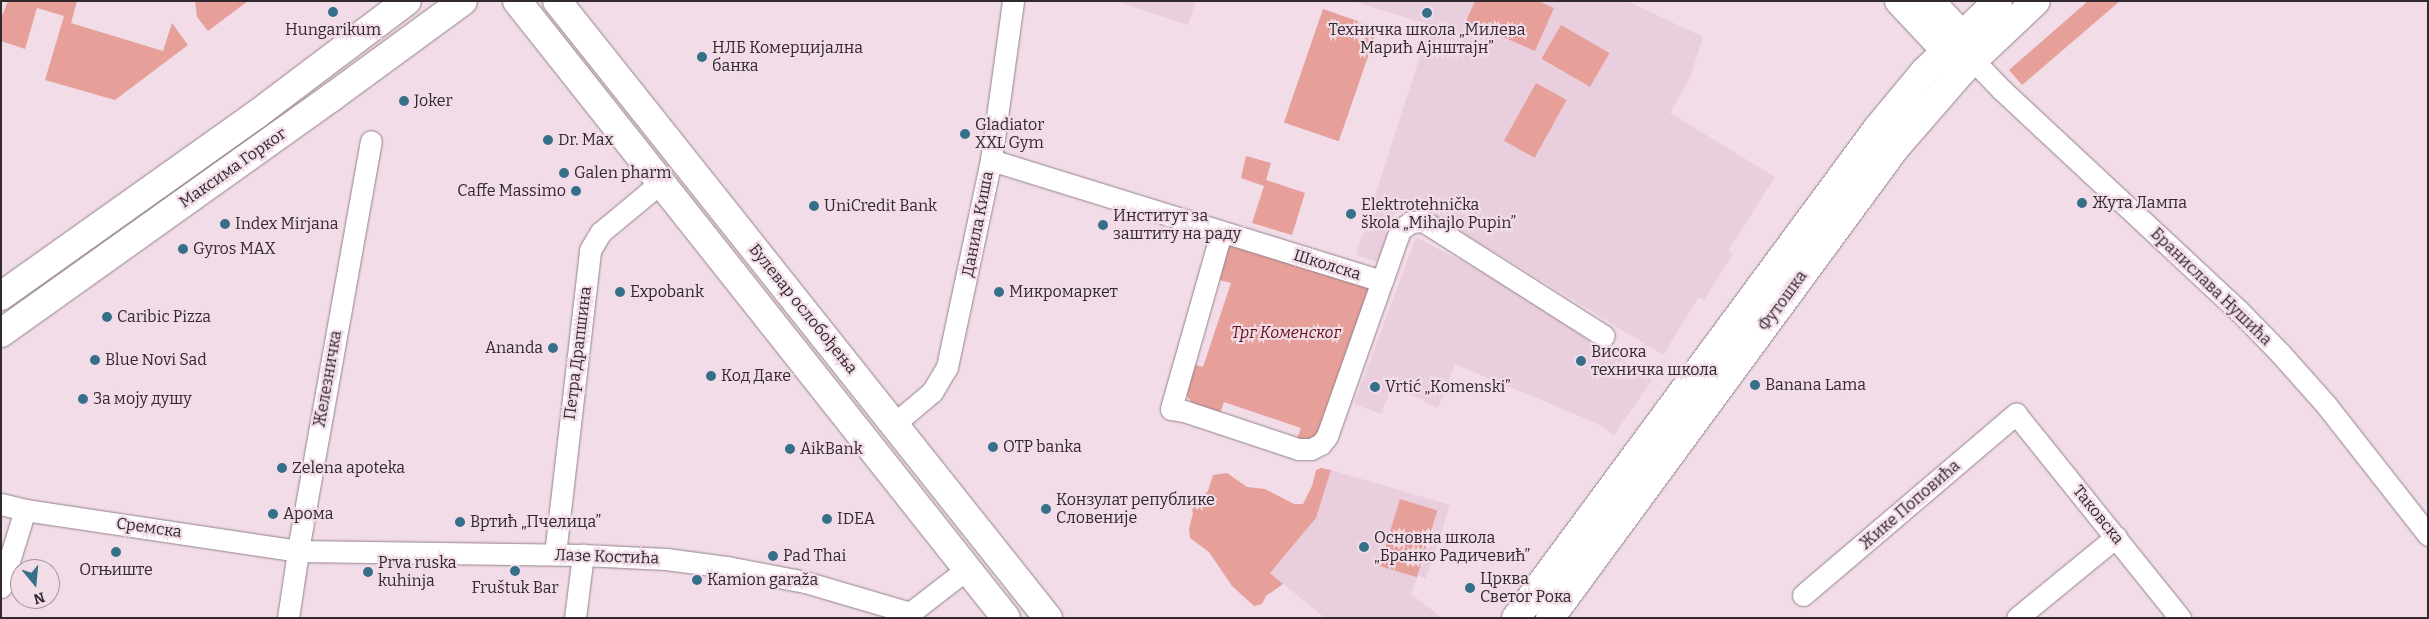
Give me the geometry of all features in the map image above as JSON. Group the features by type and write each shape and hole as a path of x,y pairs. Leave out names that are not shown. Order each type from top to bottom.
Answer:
{"main road":[{"name":"Максима Горког","path":"1,296 256,115 407,1"},
{"name":"Максима Горког","path":"1,333 332,97 463,1"},
{"name":"Булевар ослобођења","path":"517,1 1006,618"},
{"name":"Булевар ослобођења","path":"557,1 1048,618"},
{"path":"1899,1 1953,42 1973,60"},
{"path":"1930,1 1953,42"},
{"name":"Футошка","path":"1516,618 1612,491 1877,129 1925,71 1953,42 1998,1"},
{"name":"Футошка","path":"1550,618 1896,147 1973,60 2036,1"}],"street":[{"name":"Данила Киша","path":"894,424 932,392 947,367 991,160 1013,1"},
{"name":"Бранислава Нушића","path":"1973,60 2002,90 2238,310 2280,353 2327,406 2428,535"},
{"name":"Железничка","path":"288,618 298,550 370,141"},
{"name":"Школска","path":"991,160 1382,281 1400,230 1411,222 1423,221 1604,336"},
{"name":"Петра Драпшина","path":"555,554 590,250 601,232 660,183"},
{"path":"1222,233 1171,409 1184,411 1298,449 1311,449 1321,444 1327,436 1382,281"},
{"name":"Таковска","path":"2016,414 2180,618"},
{"name":"Жике Поповића","path":"1804,595 2016,414"},
{"name":"Сремска","path":"1,504 25,510 298,550"},
{"path":"1,587 25,510"},
{"path":"2017,618 2116,537"},
{"name":"Лазе Костића","path":"298,550 583,554 666,559 727,567 815,584 910,615"},
{"path":"575,618 583,554"},
{"path":"910,615 967,569"}],"shaded area":[{"path":"1115,1 1196,1 1188,25"},
{"path":"1352,1 1627,1 1703,37 1690,78 1670,113 1775,177 1728,251 1733,254 1704,300 1699,297 1663,355 1416,204 1396,209 1378,262 1356,255 1430,25"},
{"path":"1416,237 1497,280 1652,380 1614,435 1596,423 1455,364 1438,408 1424,403 1425,400 1391,388 1381,414 1354,404"},
{"name":"Основна школа „Бранко Радичевић”","path":"1331,470 1450,505 1426,579 1418,575 1411,594 1442,618 1325,618 1270,573 1316,518"}],"green space":[{"path":"8,1 77,1 71,23 163,51 172,23 188,45 115,100 45,80 64,16 37,8 25,49 1,41 1,18"},
{"path":"195,1 248,1 208,31 197,17"},
{"path":"1475,1 1538,1 1554,8 1535,51 1466,21"},
{"path":"2088,1 2120,1 2022,85 2009,70"},
{"path":"1323,9 1378,28 1339,141 1284,122"},
{"path":"1561,25 1609,53 1590,87 1542,59"},
{"path":"1536,83 1567,100 1535,158 1504,141"},
{"path":"1246,156 1271,163 1266,180 1305,193 1292,235 1252,223 1264,186 1241,178"},
{"name":"Трг Коменског","path":"1233,244 1369,288 1323,428 1312,439 1296,441 1301,428 1224,402 1220,413 1192,403 1185,393 1189,363 1203,367 1231,283 1215,279 1226,248"},
{"path":"1321,468 1331,470 1316,518 1270,573 1283,584 1266,596 1262,604 1254,606 1232,586 1209,552 1190,538 1189,529 1193,513 1191,507 1208,491 1213,475 1227,473 1247,487 1265,489 1294,504 1303,504 1312,486 1316,470"},
{"path":"1400,499 1437,510 1417,577 1380,566"}],"place":[{"name":"Hungarikum","path":"333,12"},
{"name":"Техничка школа „Милева Марић Ајнштајн”","path":"1427,13"},
{"name":"НЛБ Комерцијална банка","path":"702,57"},
{"name":"Joker","path":"404,101"},
{"name":"Gladiator XXL Gym","path":"965,134"},
{"name":"Dr. Max","path":"548,140"},
{"name":"Galen pharm","path":"564,173"},
{"name":"Caffe Massimo","path":"576,191"},
{"name":"Жута Лампа","path":"2082,203"},
{"name":"UniCredit Bank","path":"814,206"},
{"name":"Elektrotehnička škola „Mihajlo Pupin”","path":"1351,214"},
{"name":"Index Mirjana","path":"225,224"},
{"name":"Институт за заштиту на раду","path":"1103,225"},
{"name":"Gyros MAX","path":"183,249"},
{"name":"Expobank","path":"620,292"},
{"name":"Микромаркет","path":"999,292"},
{"name":"Caribic Pizza","path":"107,317"},
{"name":"Ananda","path":"553,348"},
{"name":"Blue Novi Sad","path":"95,360"},
{"name":"Висока техничка школа","path":"1581,361"},
{"name":"Код Даке","path":"711,376"},
{"name":"Banana Lama","path":"1755,385"},
{"name":"Vrtić „Komenski”","path":"1375,387"},
{"name":"За моју душу","path":"83,399"},
{"name":"OTP banka","path":"993,447"},
{"name":"AikBank","path":"790,449"},
{"name":"Zelena apoteka","path":"282,468"},
{"name":"Конзулат републике Словеније","path":"1046,509"},
{"name":"Арома","path":"273,514"},
{"name":"IDEA","path":"827,519"},
{"name":"Вртић „Пчелица”","path":"460,522"},
{"name":"Основна школа „Бранко Радичевић”","path":"1364,547"},
{"name":"Огњиште","path":"116,552"},
{"name":"Pad Thai","path":"773,556"},
{"name":"Fruštuk Bar","path":"515,571"},
{"name":"Prva ruska kuhinja","path":"368,572"},
{"name":"Kamion garaža","path":"697,580"},
{"name":"Црква Светог Рока","path":"1470,588"}]}
